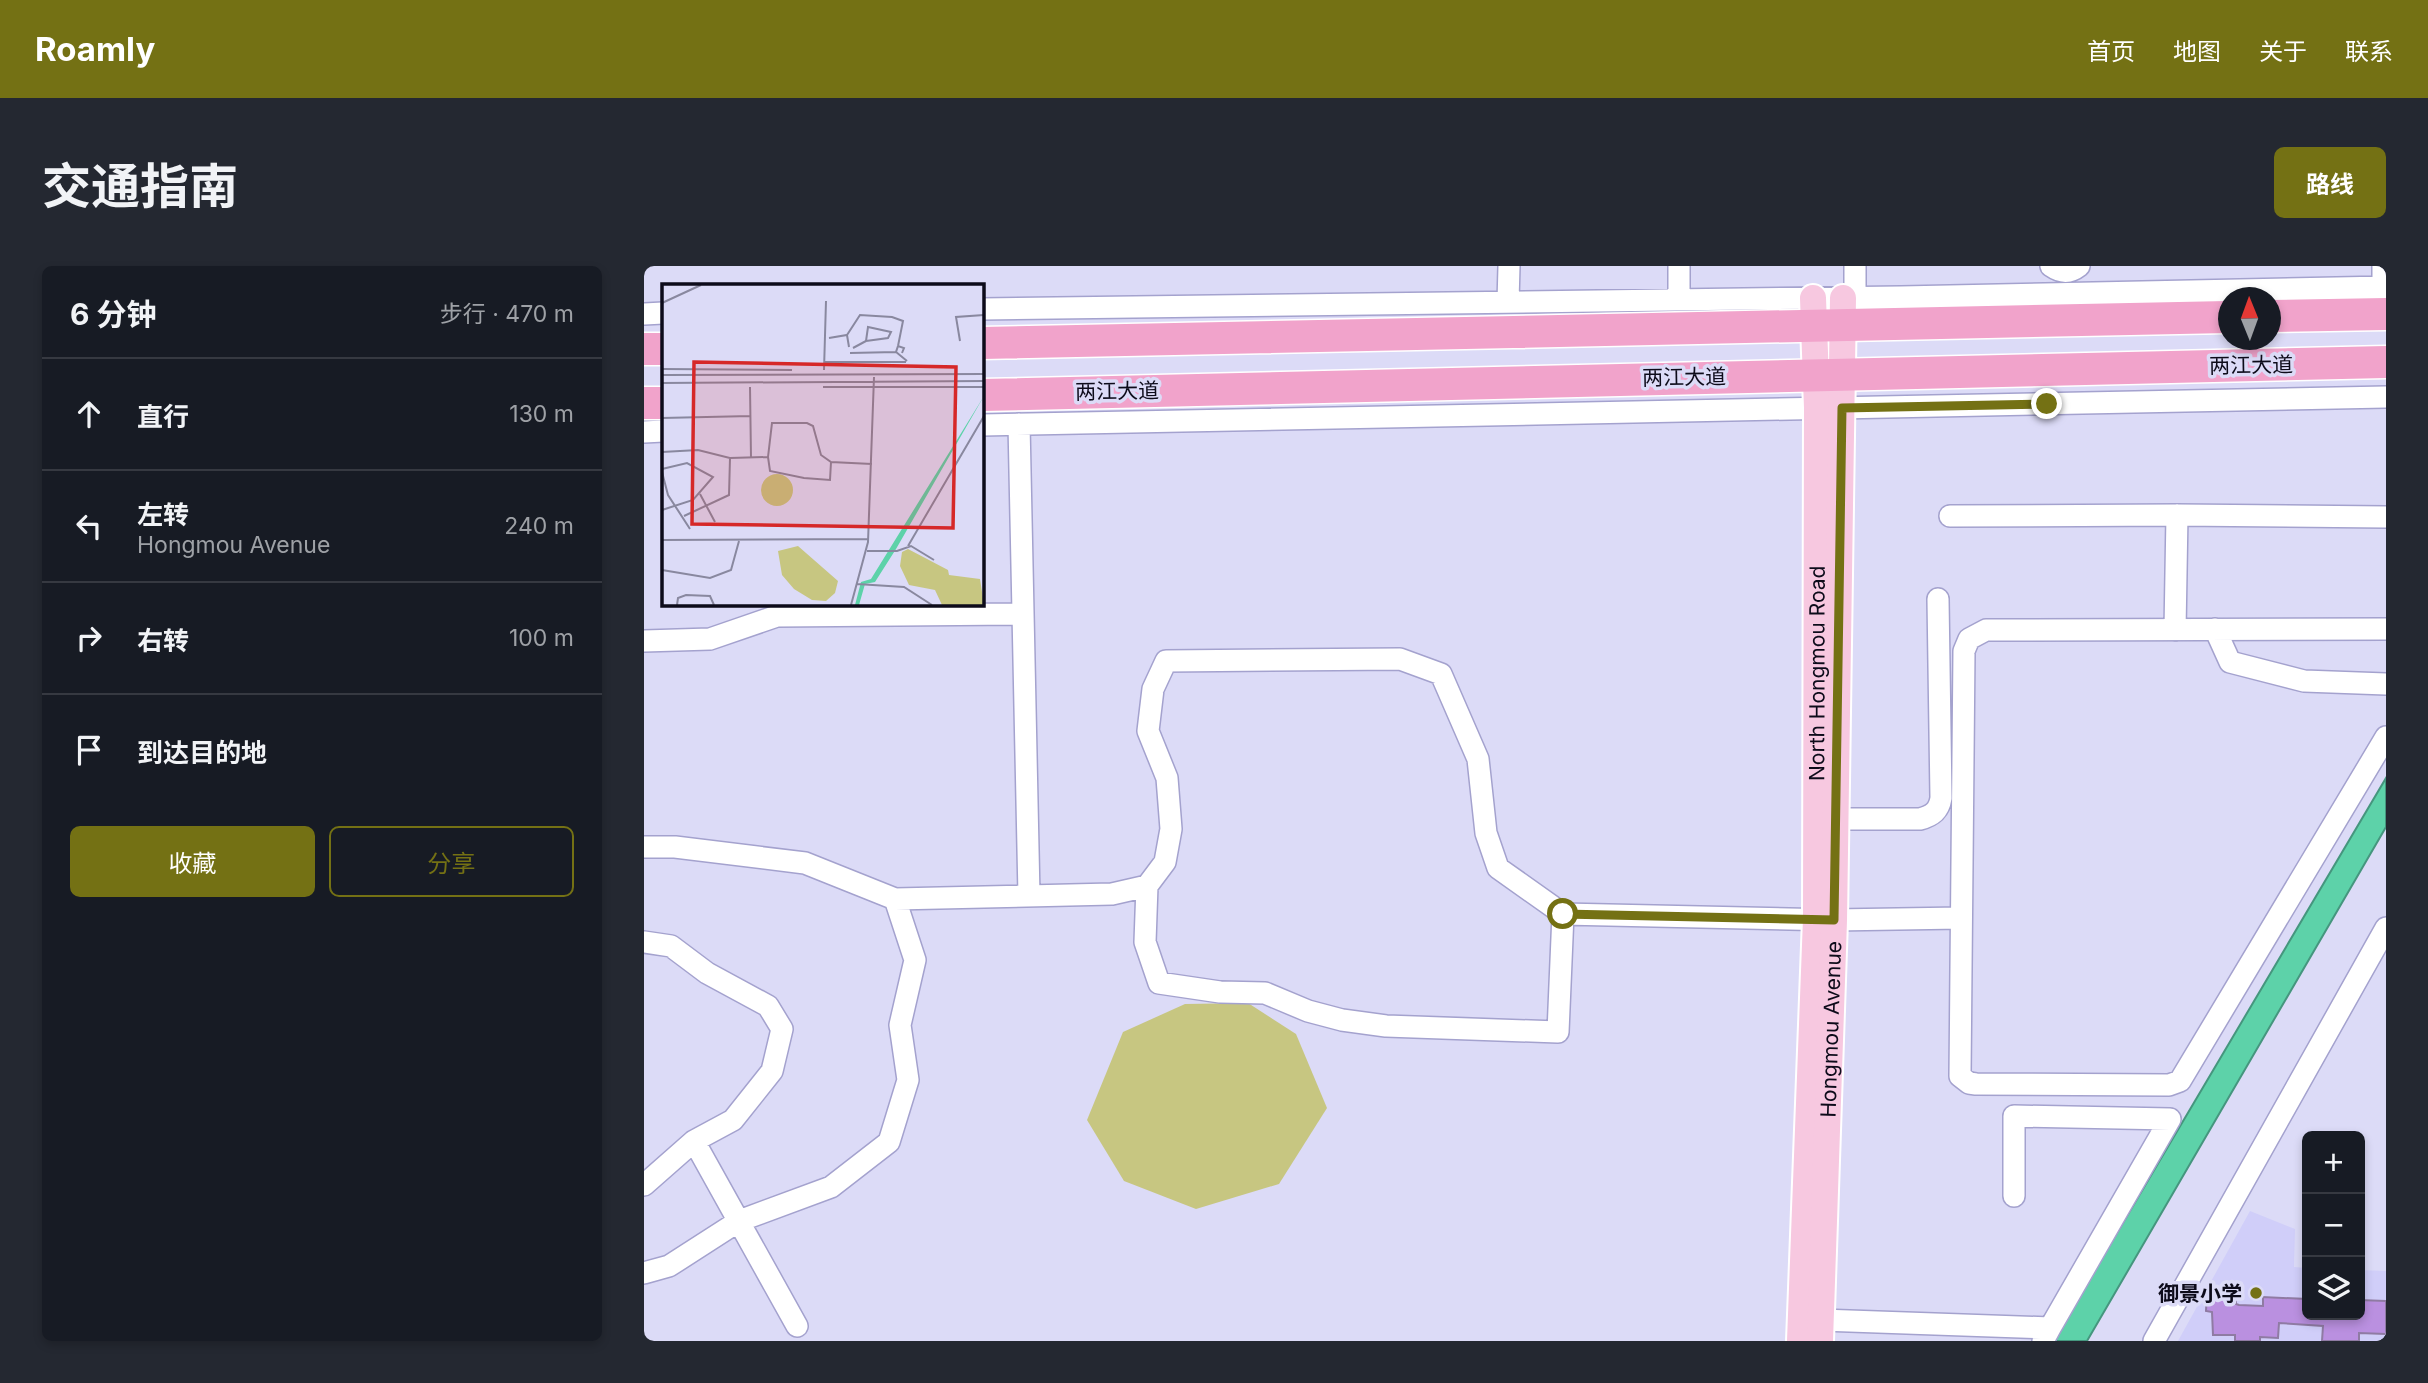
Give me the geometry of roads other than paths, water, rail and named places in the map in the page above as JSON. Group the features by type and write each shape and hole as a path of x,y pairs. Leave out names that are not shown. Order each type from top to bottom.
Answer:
{"highway":[{"path":"2281,314 2385,289"},
{"path":"984,342 1834,309 2218,317"},
{"path":"644,349 662,349"},
{"name":"两江大道","path":"984,395 2386,362"},
{"path":"644,403 662,402"}],"main road":[{"path":"1829,374 1834,309"},
{"name":"North Hongmou Road","path":"1800,1341 1825,919 1829,374"},
{"name":"Hongmou Avenue","path":"1820,1330 1825,919 1836,819 1829,408"}],"street":[{"path":"1508,302 1509,266"},
{"path":"1679,266 1679,300"},
{"path":"1834,309 1855,266"},
{"path":"2067,268 2069,293"},
{"path":"984,309 1679,300 1834,309 2069,293 2385,289"},
{"path":"644,314 662,313"},
{"path":"984,425 2386,397"},
{"path":"1019,424 1029,896"},
{"path":"644,432 662,431"},
{"path":"2175,630 2177,515"},
{"path":"1950,516 2386,517"},
{"path":"1836,819 1920,818 1932,814 1938,808 1941,798 1938,599"},
{"path":"644,641 710,639 777,616 1023,614"},
{"path":"2215,629 2230,662 2304,681 2386,684"},
{"path":"2386,629 1986,630 1969,639 1964,651 1959,1072 1964,1080 1976,1084 2180,1081 2386,737"},
{"path":"1563,914 1558,1032 1386,1026 1342,1020 1308,1011 1265,993 1220,992 1159,983 1145,942 1147,886 1166,862 1171,828 1167,778 1149,731 1153,689 1166,661 1400,659 1441,674 1478,759 1486,834 1498,868 1563,914 1825,919 1961,918"},
{"path":"644,846 675,847 805,863 895,899 1112,894 1147,886"},
{"path":"644,1273 668,1266 739,1221 831,1187 889,1142 908,1080 900,1025 915,960 895,899"},
{"path":"2162,1336 2386,928"},
{"path":"644,942 671,946 708,973 768,1006 782,1029 772,1071 733,1120 694,1141 644,1185"},
{"path":"1820,1330 2047,1334 2171,1119 2014,1116 2014,1196"},
{"path":"694,1141 797,1326"}],"place":[{"name":"御景小学","path":"2256,1293"}]}
